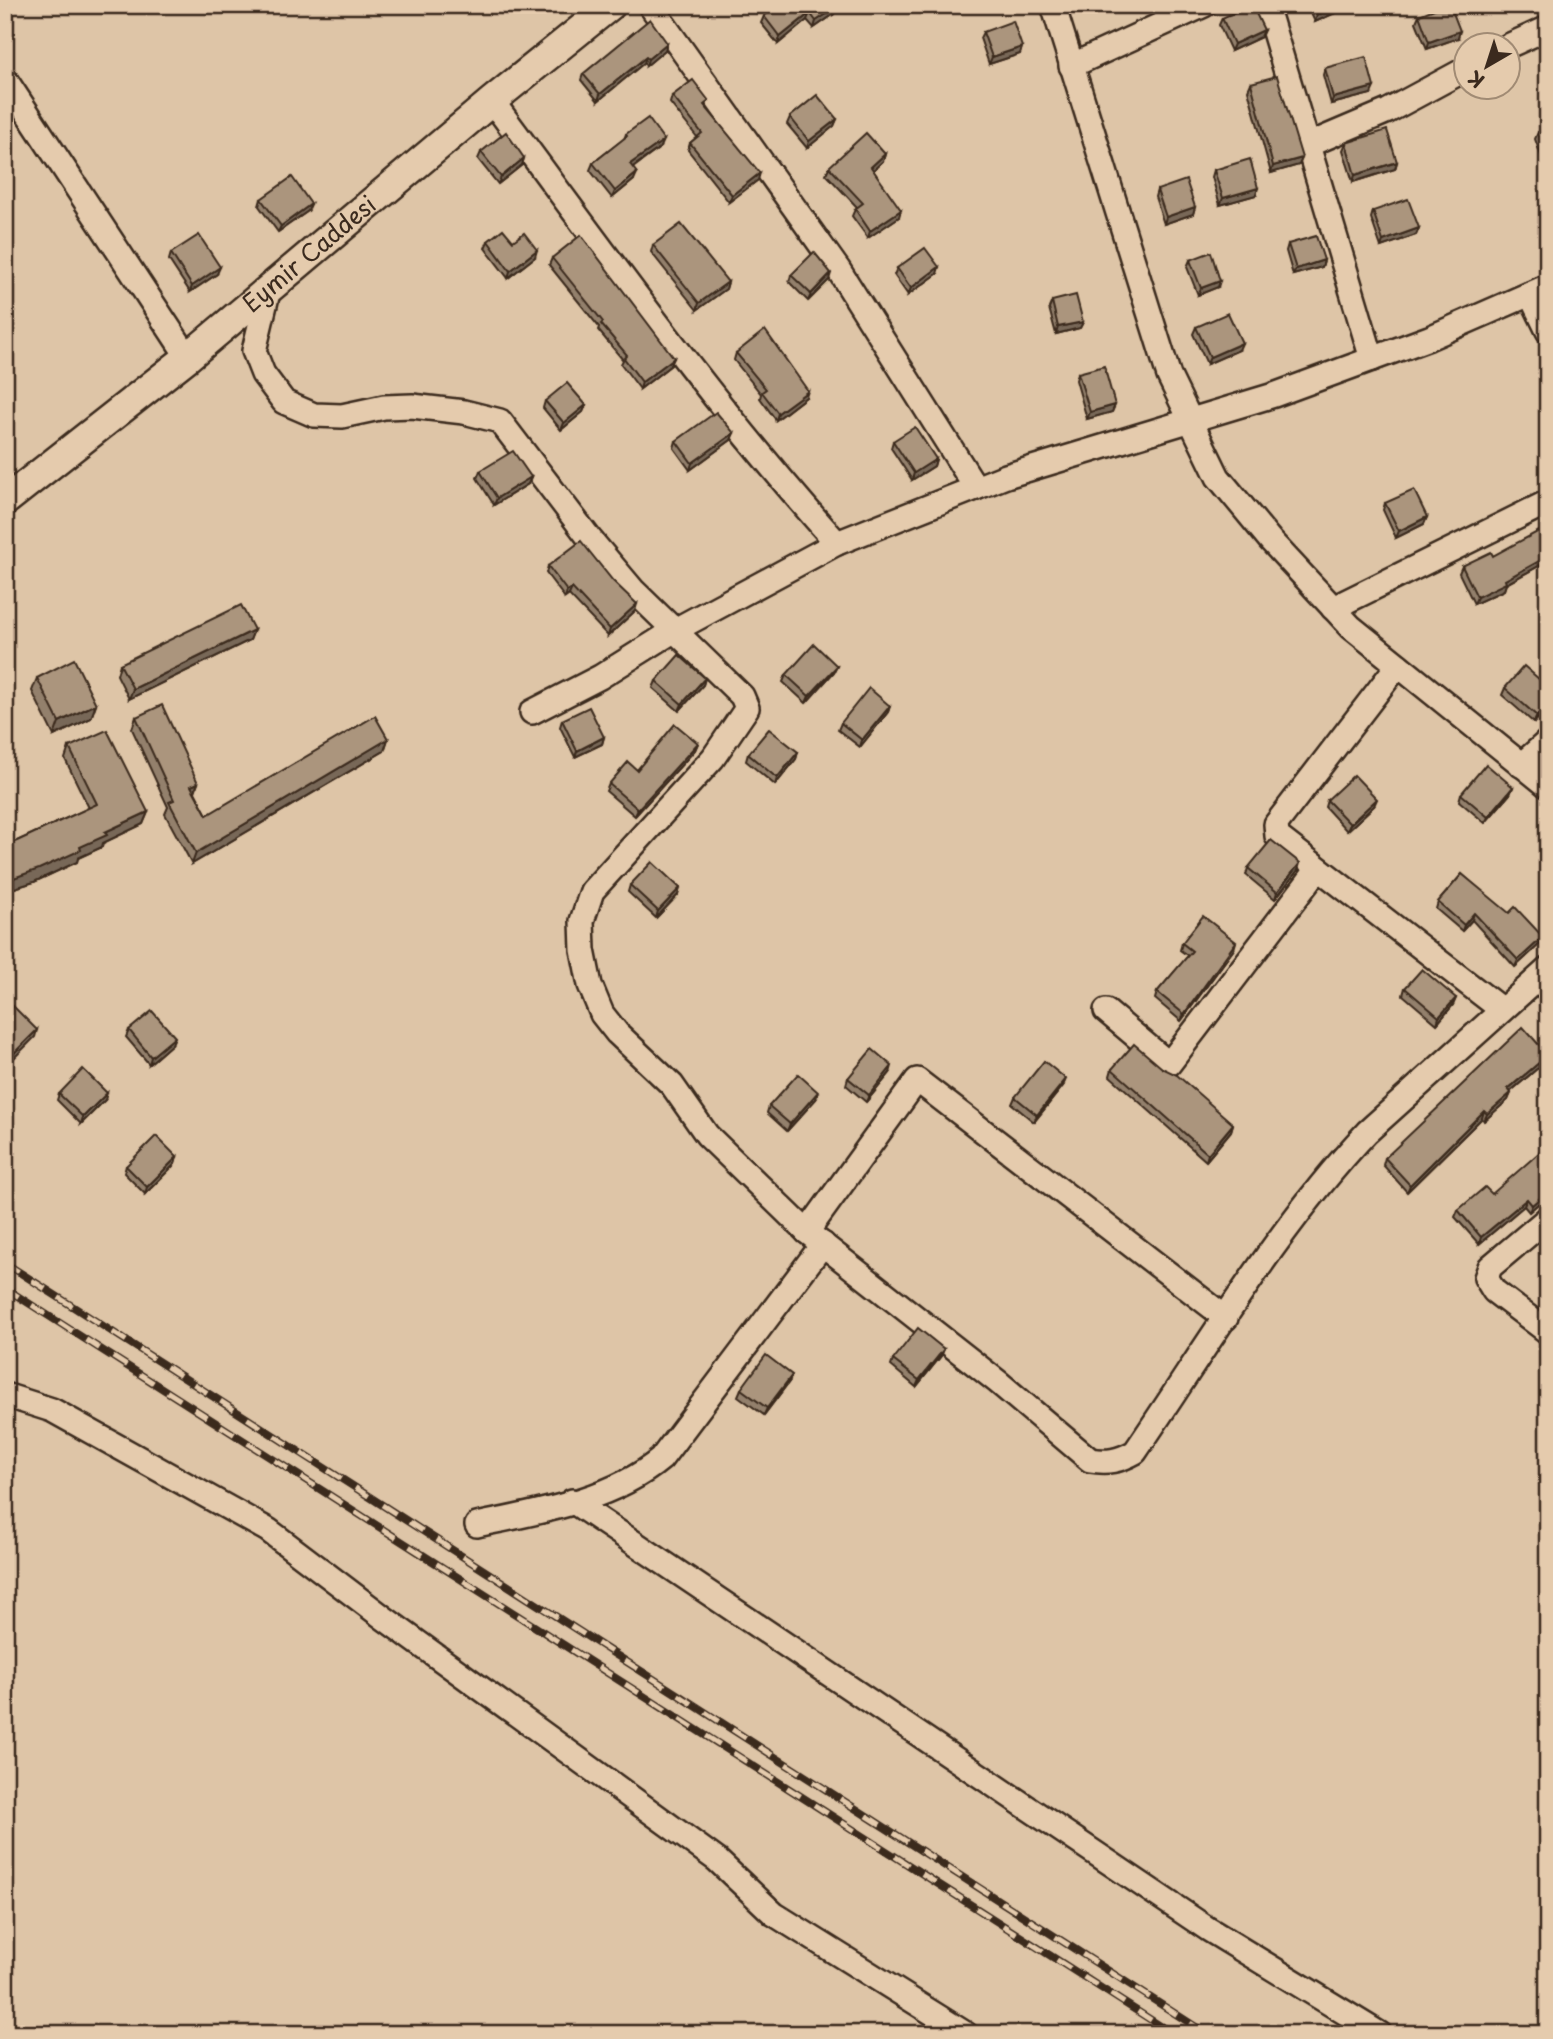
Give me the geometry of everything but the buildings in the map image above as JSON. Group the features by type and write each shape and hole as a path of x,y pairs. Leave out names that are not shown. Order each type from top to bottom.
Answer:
{"main road":[{"name":"Eymir Caddesi","path":"5,500 188,357 492,101 611,5"}],"street":[{"path":"650,5 838,269 976,488"},
{"path":"1053,5 1169,376 1218,477 1333,608 1398,665 1548,786"},
{"path":"1071,66 1204,5"},
{"path":"1266,5 1372,359"},
{"path":"1522,39 1548,27"},
{"path":"1308,145 1388,111 1452,76"},
{"path":"5,79 188,357"},
{"path":"492,101 694,372 780,480 837,543"},
{"path":"269,288 254,351 263,374 284,402 314,415 342,416 412,406 464,412 500,421 590,539 633,590 742,696 747,708 713,758 592,891 582,921 590,985 602,1014 617,1033 672,1085 707,1135 815,1238 998,1382 1090,1460 1106,1463 1135,1452 1306,1202 1341,1160 1367,1132 1548,969"},
{"path":"531,712 600,677 675,630 837,543 976,488 1274,395 1429,338 1539,290 1548,331"},
{"path":"1333,608 1548,502"},
{"path":"1398,665 1276,824 1277,836 1502,1010"},
{"path":"1521,765 1548,741"},
{"path":"1106,1011 1169,1064 1318,869"},
{"path":"477,1525 572,1501 640,1476 661,1459 815,1238 917,1080 1226,1318"},
{"path":"1548,1218 1490,1268 1486,1278 1494,1291 1548,1332"},
{"path":"5,1395 52,1410 268,1530 384,1618 717,1860 774,1914 966,2034"},
{"path":"572,1501 1208,1929 1380,2034"}],"railway":[{"path":"5,1263 1207,2034"},
{"path":"5,1288 1173,2034"}]}
